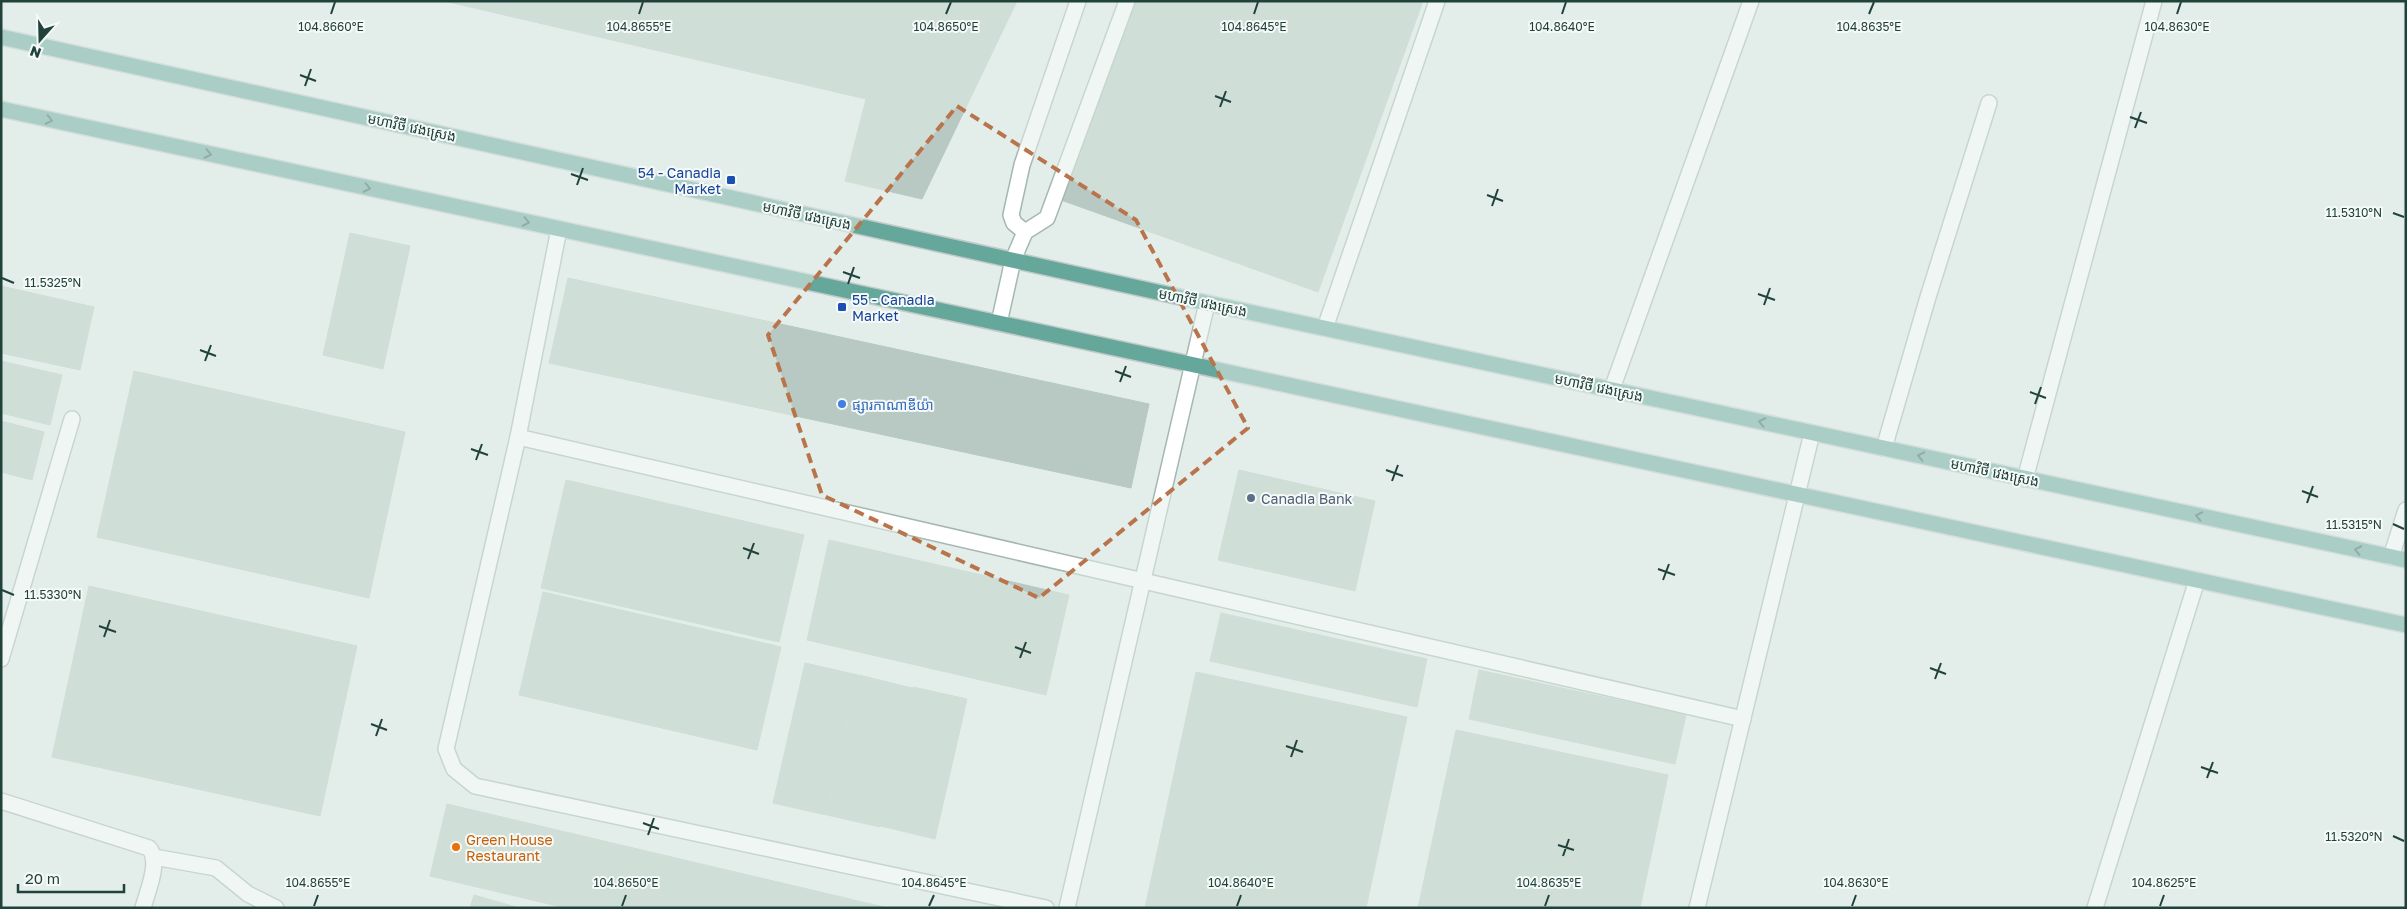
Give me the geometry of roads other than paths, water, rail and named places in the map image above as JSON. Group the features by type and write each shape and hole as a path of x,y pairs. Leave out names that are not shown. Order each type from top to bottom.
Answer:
{"main road":[{"name":"មហាវិថី វេងស្រេង","path":"1,37 1325,328 2398,558"},
{"path":"1,109 2406,625"}],"street":[{"path":"1025,232 1014,223 1011,215 1022,164 1078,1"},
{"path":"999,323 1013,260 1025,232 1047,218 1127,1"},
{"path":"1325,328 1437,1"},
{"path":"1612,389 1751,1"},
{"path":"2025,479 2142,36 2154,1"},
{"path":"1884,448 1928,297 1989,103"},
{"path":"559,229 518,437 446,749 454,769 475,786 1046,908"},
{"path":"1067,908 1207,302"},
{"path":"1,659 72,419"},
{"path":"1697,908 1812,433"},
{"path":"518,437 1743,719"},
{"path":"2398,558 2406,510"},
{"path":"2095,908 2197,580"},
{"path":"1,801 149,848 154,856 143,908"},
{"path":"154,856 216,868 248,894 276,908"}],"place":[{"name":"54 - Canadia Market","path":"731,180"},
{"name":"55 - Canadia Market","path":"842,307"},
{"name":"ផ្សារកាណាឌីយ៉ា","path":"842,404"},
{"name":"Canadia Bank","path":"1251,498"},
{"name":"Green House Restaurant","path":"456,847"}]}
